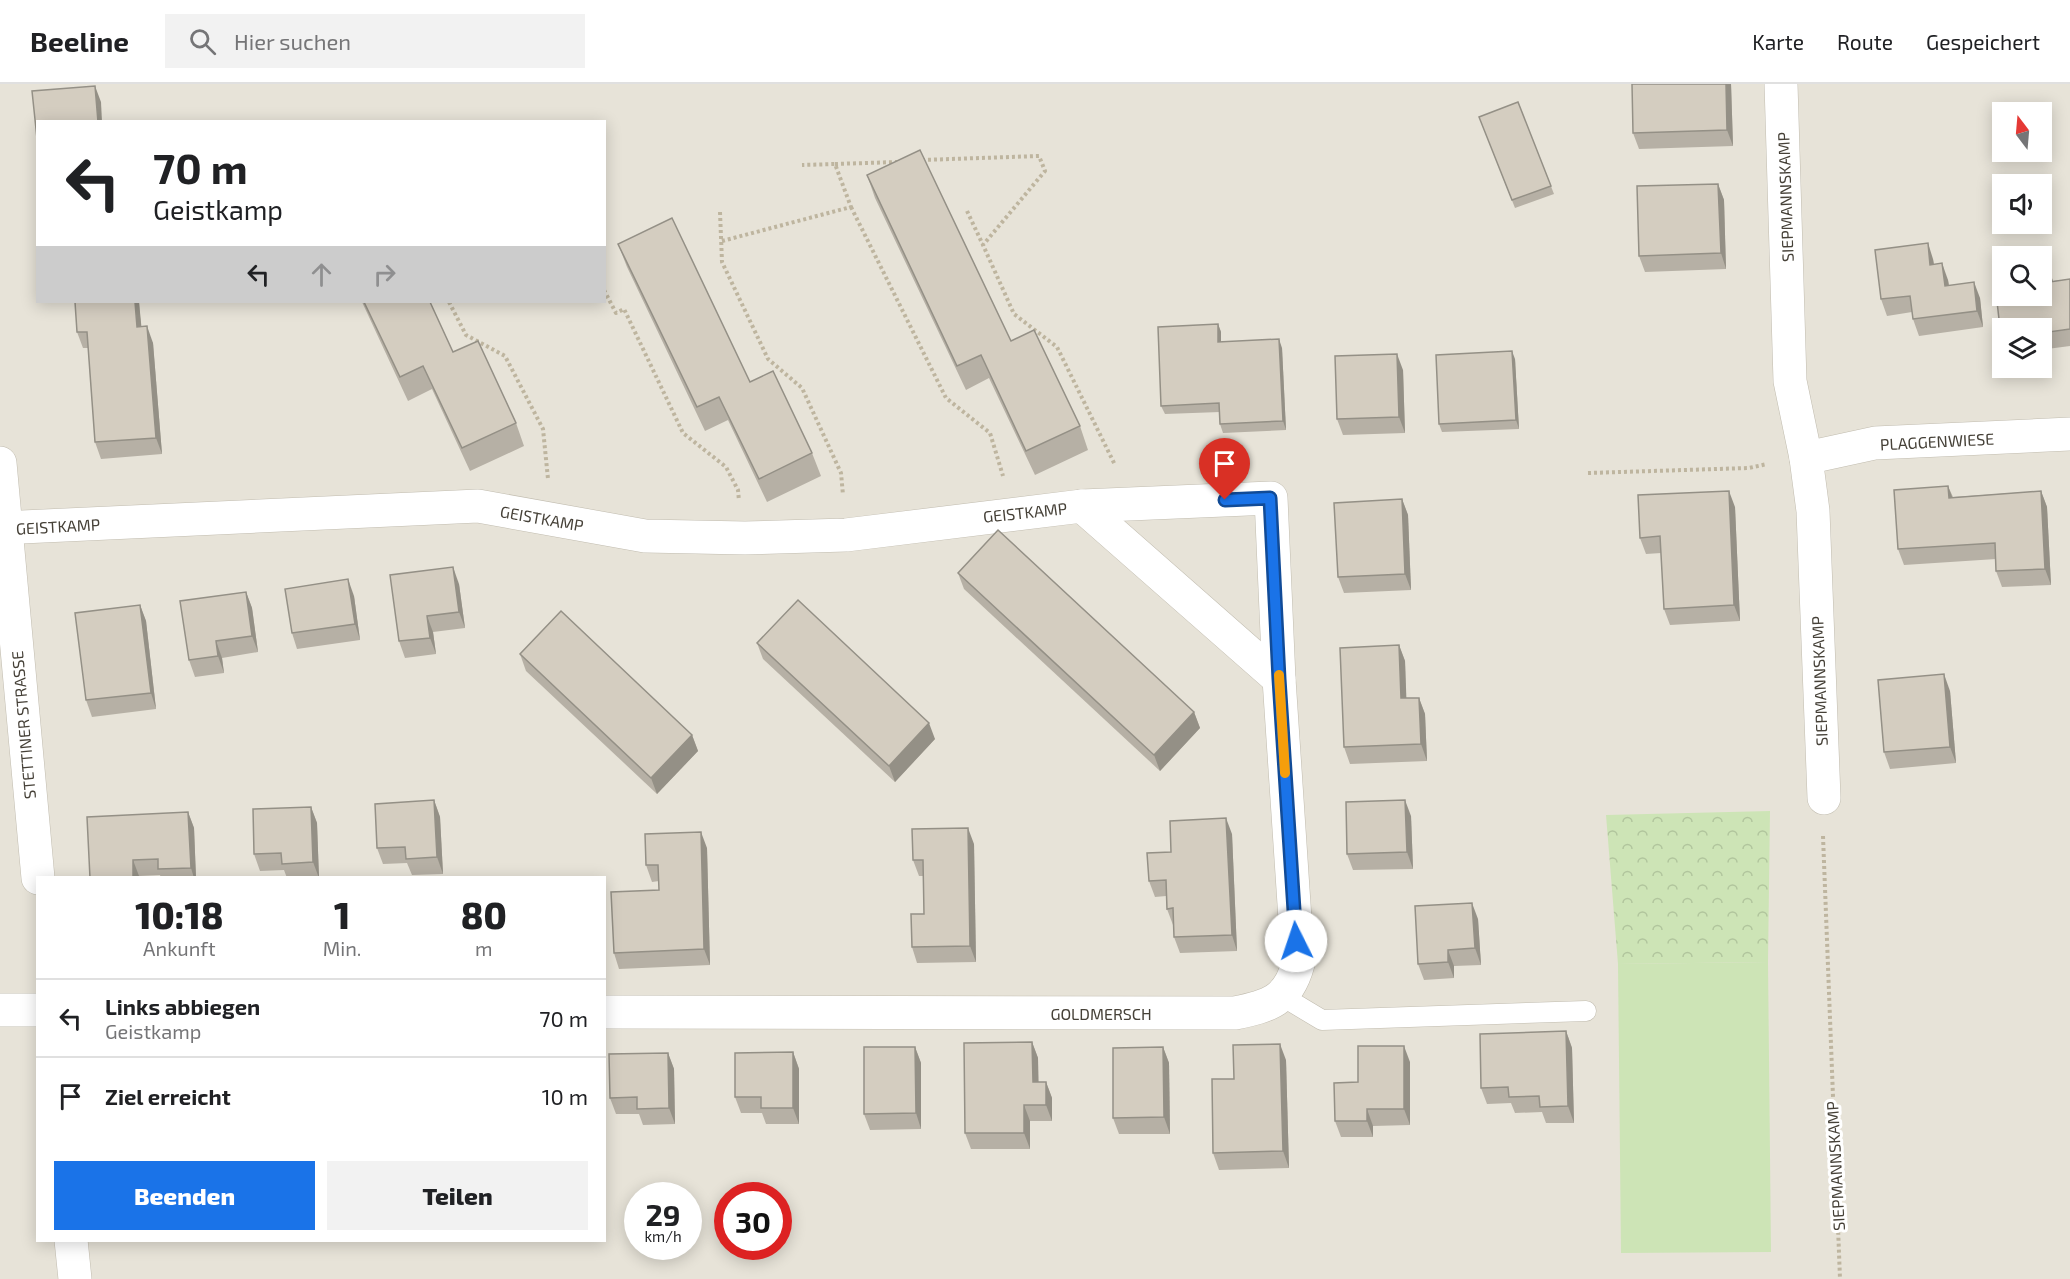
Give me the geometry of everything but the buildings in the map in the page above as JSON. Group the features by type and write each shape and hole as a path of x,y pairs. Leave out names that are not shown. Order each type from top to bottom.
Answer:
{"street":[{"name":"SIEPMANNSKAMP","path":"1781,84 1790,381 1806,458 1813,511 1824,798"},
{"name":"PLAGGENWIESE","path":"1806,458 1875,443 2070,434"},
{"name":"STETTINER STRASSE","path":"0,463 3,528 38,876"},
{"name":"GEISTKAMP","path":"3,528 478,506 645,536 745,538 846,535 1082,506 1270,498 1279,679 1298,964 1293,981 1282,996"},
{"name":"GEISTKAMP","path":"1082,506 1279,679"},
{"name":"GOLDMERSCH","path":"606,1012 1235,1013 1266,1007 1282,996"},
{"path":"0,1010 36,1010"},
{"path":"71,1242 75,1279"}],"lane":[{"path":"1282,996 1322,1020 1586,1011"}],"path":[{"path":"918,161 1039,156 1045,171 983,245"},
{"path":"802,165 906,161"},
{"path":"835,164 851,207 946,398 990,433 1014,513"},
{"path":"722,241 851,207"},
{"path":"967,211 1014,314 1057,347 1134,504"},
{"path":"720,212 722,262 768,359 802,388 841,472 846,535"},
{"path":"606,294 616,313 624,309 683,433 726,467 738,490 745,538"},
{"path":"450,303 466,335 505,356 543,429 552,519"},
{"path":"1588,473 1749,468"},
{"name":"SIEPMANNSKAMP","path":"1824,798 1822,857 1840,1279"}],"shaded area":[{"path":"0,84 2070,84 2070,1279 0,1279"}],"green space":[{"path":"1770,811 1768,962 1618,964 1606,815"},
{"path":"1768,962 1771,1252 1621,1253 1618,964"}],"slow traffic":[{"path":"1279,675 1285,773"}],"route":[{"path":"1225,500 1270,498 1296,941"}]}
